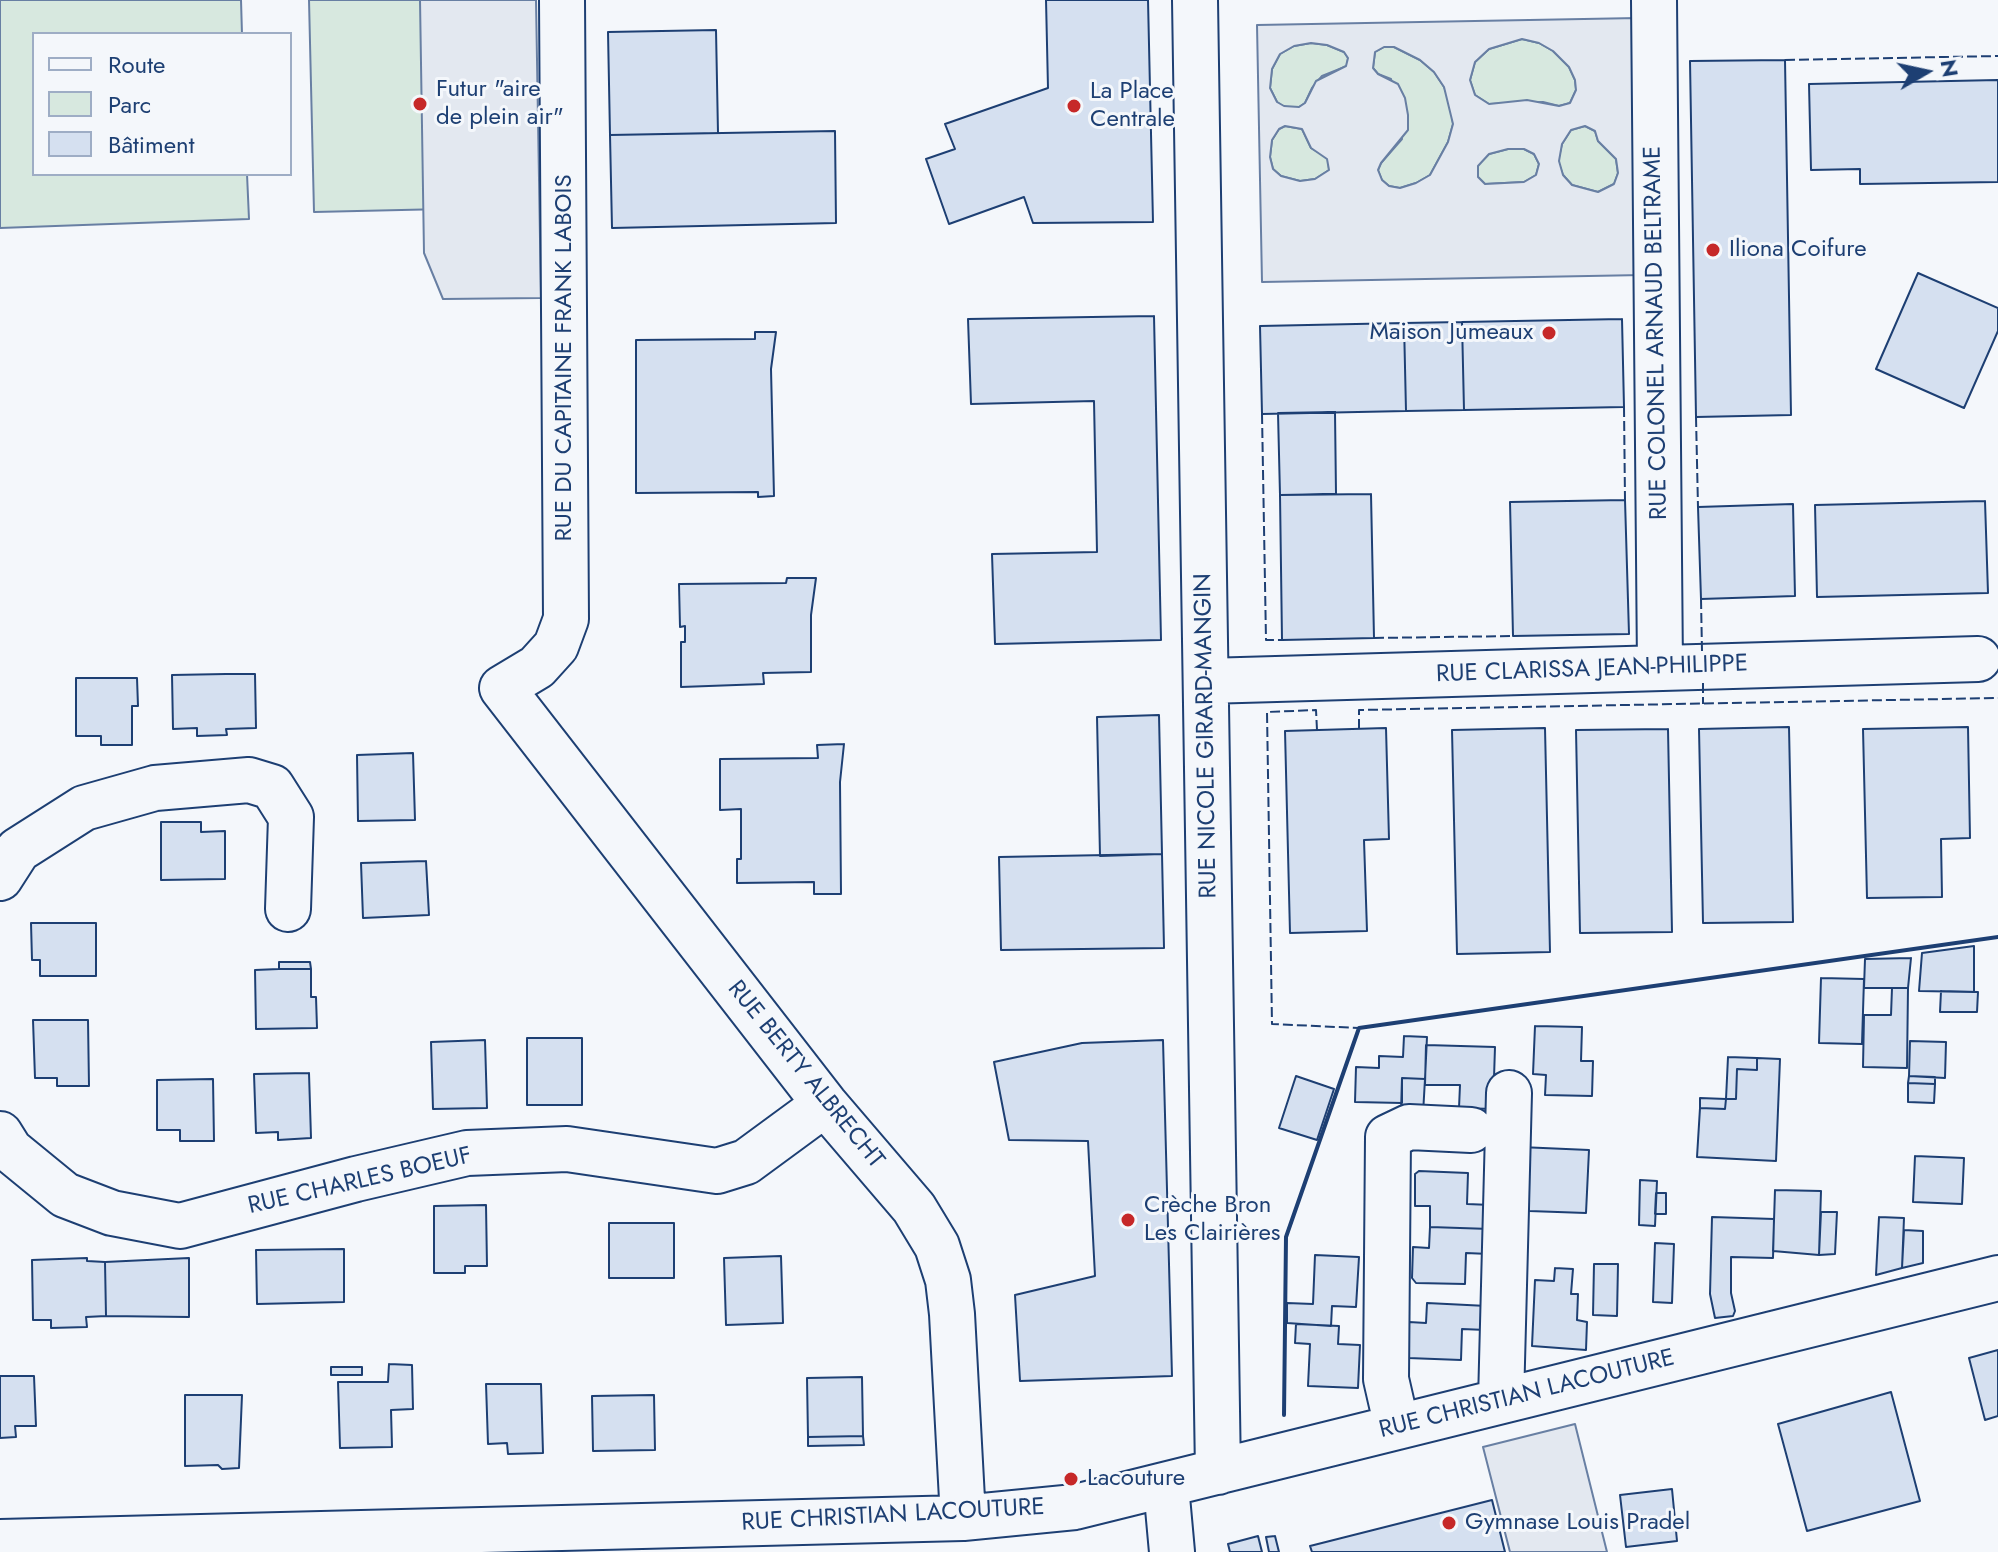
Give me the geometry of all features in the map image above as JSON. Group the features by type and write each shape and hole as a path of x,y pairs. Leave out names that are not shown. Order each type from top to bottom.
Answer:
{"street":[{"name":"RUE DU CAPITAINE FRANK LABOIS","path":"502,688 537,667 556,646 566,619 562,0"},
{"name":"RUE NICOLE GIRARD-MANGIN","path":"1195,0 1218,1472"},
{"name":"RUE COLONEL ARNAUD BELTRAME","path":"1654,0 1681,667"},
{"name":"RUE CLARISSA JEAN-PHILIPPE","path":"1206,681 1978,659"},
{"name":"RUE BERTY ALBRECHT","path":"502,688 825,1104 914,1208 937,1246 948,1280 963,1518"},
{"path":"0,878 18,850 84,808 155,788 249,780 272,787 291,817 288,909"},
{"path":"1501,1401 1509,1093"},
{"name":"RUE CHARLES BOEUF","path":"0,1134 10,1150 65,1195 112,1213 180,1226 467,1153 567,1149 717,1171 746,1162 825,1104"},
{"path":"1397,1427 1386,1379 1388,1137 1409,1127 1471,1130"},
{"name":"RUE CHRISTIAN LACOUTURE","path":"0,1542 963,1518 1075,1507 1998,1278"},
{"path":"1166,1486 1172,1552"}],"green space":[{"path":"0,0 241,0 242,32 32,32 32,176 247,176 249,219 0,228"},
{"name":"Futur \"aire de plein air\"","path":"309,0 527,0 532,207 314,212"},
{"path":"1522,39 1539,43 1553,51 1569,67 1576,90 1570,103 1559,106 1543,102 1489,104 1475,95 1470,80 1475,62 1489,49"},
{"path":"1311,43 1344,52 1348,58 1347,66 1322,76 1305,103 1299,107 1284,107 1277,102 1270,88 1272,69 1280,54 1294,46"},
{"path":"1384,47 1394,47 1420,60 1434,72 1451,105 1453,124 1448,142 1430,175 1400,188 1389,186 1378,170 1402,139 1391,79 1378,74 1373,68 1375,52"},
{"path":"1285,126 1302,129 1311,148 1328,158 1329,170 1315,179 1300,181 1281,176 1273,169 1270,157 1272,140"},
{"path":"1585,126 1595,131 1598,141 1616,159 1618,173 1614,184 1598,192 1572,185 1563,175 1558,161 1562,144 1571,130"},
{"path":"1524,149 1534,154 1539,164 1536,175 1524,182 1485,184 1478,177 1477,166 1489,154"}],"shaded area":[{"path":"420,0 536,0 541,298 443,299 424,253"},
{"path":"1638,18 1643,275 1262,282 1257,25","holes":["1522,39 1539,43 1553,51 1569,67 1575,80 1576,90 1570,103 1559,106 1527,100 1489,104 1475,95 1470,80 1475,62 1489,49","1311,43 1327,45 1344,52 1348,58 1346,66 1316,81 1305,103 1299,107 1277,102 1270,88 1272,69 1280,54 1294,46","1384,47 1394,47 1420,60 1434,72 1444,87 1453,124 1448,142 1430,175 1400,188 1389,186 1378,170 1408,130 1405,98 1398,84 1373,68 1375,52","1285,126 1302,129 1311,148 1327,159 1329,170 1315,179 1300,181 1281,176 1273,169 1270,157 1272,140","1585,126 1595,131 1598,141 1616,159 1618,173 1614,184 1598,192 1572,185 1563,175 1559,161 1562,144 1571,130","1508,149 1524,149 1534,154 1539,164 1536,175 1524,182 1485,184 1478,177 1478,166 1489,154"]},
{"path":"1575,1424 1607,1552 1510,1552 1483,1447"}],"building":[{"name":"La Place Centrale","path":"1046,0 1148,0 1153,222 1033,223 1024,197 949,224 926,159 955,149 945,124 1048,88"},
{"path":"716,30 718,133 610,135 608,32"},
{"path":"1785,60 1791,415 1696,417 1690,61"},
{"path":"1998,80 1998,182 1860,184 1860,169 1811,170 1809,84"},
{"path":"835,131 836,223 612,228 610,135"},
{"path":"1918,273 1998,308 1998,331 1964,408 1876,369"},
{"path":"1154,316 1161,640 995,644 992,554 1097,552 1094,401 971,404 968,319"},
{"path":"1622,319 1624,407 1464,410 1462,322"},
{"path":"1462,322 1464,410 1406,411 1404,323"},
{"path":"1404,323 1406,411 1262,414 1260,326"},
{"path":"755,332 776,332 771,369 774,496 758,497 758,492 636,493 636,340 755,339"},
{"path":"1335,412 1336,494 1280,495 1278,413"},
{"path":"1371,494 1374,638 1282,640 1280,495"},
{"path":"1625,500 1629,634 1513,636 1510,502"},
{"path":"1985,501 1988,593 1817,597 1815,505"},
{"path":"1793,504 1795,596 1701,599 1698,507"},
{"path":"787,578 816,578 811,615 811,672 763,673 764,684 681,687 681,642 685,642 685,626 680,627 679,584 786,583"},
{"path":"255,674 256,728 226,729 227,735 197,736 197,728 173,729 172,675"},
{"path":"76,678 137,678 138,706 132,706 132,745 101,745 101,736 76,736"},
{"path":"1159,715 1162,854 1100,856 1097,717"},
{"path":"1789,727 1793,922 1703,923 1699,729"},
{"path":"1968,727 1970,838 1941,839 1942,897 1867,898 1863,729"},
{"path":"1386,728 1389,839 1364,840 1367,931 1290,933 1285,731"},
{"path":"1545,728 1550,952 1457,954 1452,730"},
{"path":"1668,729 1672,932 1580,933 1576,730"},
{"path":"844,744 840,782 841,894 814,894 814,882 737,883 737,859 741,859 741,809 720,810 720,759 818,758 817,745"},
{"path":"413,753 415,820 358,821 357,755"},
{"path":"161,822 201,822 201,832 225,831 225,879 161,880"},
{"path":"1162,854 1164,948 1001,950 999,857"},
{"path":"426,861 429,915 363,918 361,863"},
{"path":"31,923 96,923 96,976 40,976 40,960 32,960"},
{"path":"1974,946 1974,992 1919,991 1922,953"},
{"path":"1911,958 1908,988 1864,988 1865,959"},
{"path":"279,962 310,962 311,969 279,969"},
{"path":"311,969 311,997 316,997 317,1028 256,1029 255,970"},
{"path":"1821,978 1864,979 1862,1044 1819,1043"},
{"path":"1892,988 1908,988 1907,1068 1863,1067 1864,1015 1891,1015"},
{"path":"1941,991 1978,992 1977,1012 1940,1012"},
{"path":"33,1020 88,1020 89,1086 57,1086 57,1078 35,1078"},
{"path":"1535,1026 1582,1027 1581,1061 1593,1061 1592,1096 1545,1095 1546,1075 1533,1074"},
{"path":"1404,1036 1427,1037 1425,1079 1402,1078 1402,1103 1355,1102 1356,1067 1379,1068 1379,1056 1403,1057"},
{"path":"527,1038 582,1038 582,1105 527,1105"},
{"path":"485,1040 487,1108 433,1109 431,1042"},
{"path":"1163,1040 1172,1376 1020,1381 1015,1295 1095,1276 1088,1141 1009,1140 994,1062 1082,1043"},
{"path":"1910,1041 1946,1042 1945,1078 1909,1076"},
{"path":"1426,1045 1495,1047 1493,1109 1459,1108 1460,1085 1425,1085"},
{"path":"1728,1057 1757,1058 1757,1070 1737,1069 1736,1099 1726,1099"},
{"path":"1757,1058 1780,1059 1776,1161 1697,1157 1700,1108 1725,1109 1726,1099 1736,1099 1737,1069 1757,1070"},
{"path":"309,1073 311,1138 278,1140 278,1132 256,1133 254,1074"},
{"path":"1296,1076 1334,1089 1317,1140 1279,1128"},
{"path":"1909,1076 1935,1077 1935,1084 1908,1083"},
{"path":"1402,1078 1425,1079 1423,1114 1401,1113"},
{"path":"213,1079 214,1141 180,1141 180,1130 157,1130 157,1080"},
{"path":"1908,1083 1935,1084 1934,1103 1908,1102"},
{"path":"1700,1098 1726,1099 1725,1109 1700,1108"},
{"path":"1520,1147 1589,1150 1586,1213 1529,1211 1529,1191 1522,1191"},
{"path":"1915,1156 1964,1158 1962,1204 1913,1202"},
{"path":"1419,1171 1468,1173 1467,1204 1491,1205 1490,1229 1430,1227 1430,1206 1415,1206 1415,1174"},
{"path":"1640,1180 1657,1181 1655,1226 1639,1225"},
{"path":"1775,1190 1821,1191 1819,1255 1773,1251"},
{"path":"1656,1193 1666,1193 1666,1214 1655,1214"},
{"path":"486,1205 487,1266 465,1266 465,1273 434,1273 434,1206"},
{"path":"1821,1212 1837,1212 1835,1254 1819,1255"},
{"path":"1712,1217 1774,1219 1773,1258 1731,1257 1733,1316 1715,1318 1710,1294"},
{"path":"1879,1217 1904,1218 1902,1268 1876,1275"},
{"path":"609,1223 674,1223 674,1278 609,1278"},
{"path":"1430,1227 1490,1229 1489,1254 1466,1253 1465,1284 1416,1283 1412,1278 1413,1247 1429,1248"},
{"path":"1904,1230 1923,1231 1923,1263 1902,1268"},
{"path":"1655,1243 1674,1244 1672,1303 1653,1302"},
{"path":"344,1249 344,1302 257,1304 256,1250"},
{"path":"1315,1255 1359,1257 1356,1307 1332,1306 1331,1326 1287,1323 1287,1303 1313,1304"},
{"path":"781,1256 783,1323 726,1325 724,1258"},
{"path":"87,1258 87,1261 105,1262 106,1316 86,1317 87,1327 51,1328 51,1320 33,1320 32,1260"},
{"path":"189,1258 189,1317 106,1316 105,1262"},
{"path":"1594,1264 1618,1264 1617,1316 1593,1315"},
{"path":"1555,1268 1573,1269 1571,1294 1578,1294 1577,1320 1587,1322 1586,1350 1532,1346 1535,1280 1554,1281"},
{"path":"1427,1303 1487,1306 1486,1330 1462,1329 1461,1360 1408,1358 1409,1322 1426,1323"},
{"path":"1296,1324 1339,1326 1338,1344 1360,1345 1358,1388 1308,1386 1310,1344 1295,1343"},
{"path":"1998,1350 1998,1416 1985,1420 1969,1358"},
{"path":"389,1364 412,1365 413,1409 391,1410 392,1447 340,1448 338,1382 388,1382"},
{"path":"331,1367 362,1367 362,1375 331,1375"},
{"path":"0,1376 34,1376 36,1426 15,1426 16,1437 0,1438"},
{"path":"862,1377 863,1436 808,1437 807,1378"},
{"path":"486,1384 541,1384 543,1453 508,1454 507,1443 488,1444"},
{"path":"1891,1392 1920,1501 1807,1531 1778,1424"},
{"path":"185,1395 242,1395 239,1468 185,1466"},
{"path":"654,1395 655,1450 593,1451 592,1396"},
{"path":"863,1436 864,1445 808,1446 808,1437"},
{"path":"1672,1489 1677,1541 1626,1547 1620,1495"},
{"name":"Gymnase Louis Pradel","path":"1492,1500 1505,1552 1312,1552 1310,1546"},
{"path":"1258,1536 1262,1552 1230,1552 1228,1544"},
{"path":"1275,1536 1279,1552 1269,1552 1266,1537"}],"fence":[{"path":"1785,60 1998,56"},
{"path":"1624,407 1625,500"},
{"path":"1262,414 1266,640 1282,640"},
{"path":"1696,417 1698,507"},
{"path":"1701,599 1702,651"},
{"path":"1374,638 1513,636"},
{"path":"1703,683 1703,704"},
{"path":"1359,729 1359,710 1998,698"},
{"path":"1317,730 1316,710 1267,712 1272,1024 1359,1028"}],"wall":[{"path":"1284,1415 1286,1237 1359,1028 1998,937"}],"place":[{"name":"Futur \"aire de plein air\"","path":"420,104"},
{"name":"La Place Centrale","path":"1074,106"},
{"name":"Iliona Coifure","path":"1713,250"},
{"name":"Maison Jumeaux","path":"1549,333"},
{"name":"Crèche Bron Les Clairières","path":"1128,1220"},
{"name":"Lacouture","path":"1071,1479"},
{"name":"Gymnase Louis Pradel","path":"1449,1523"}]}
